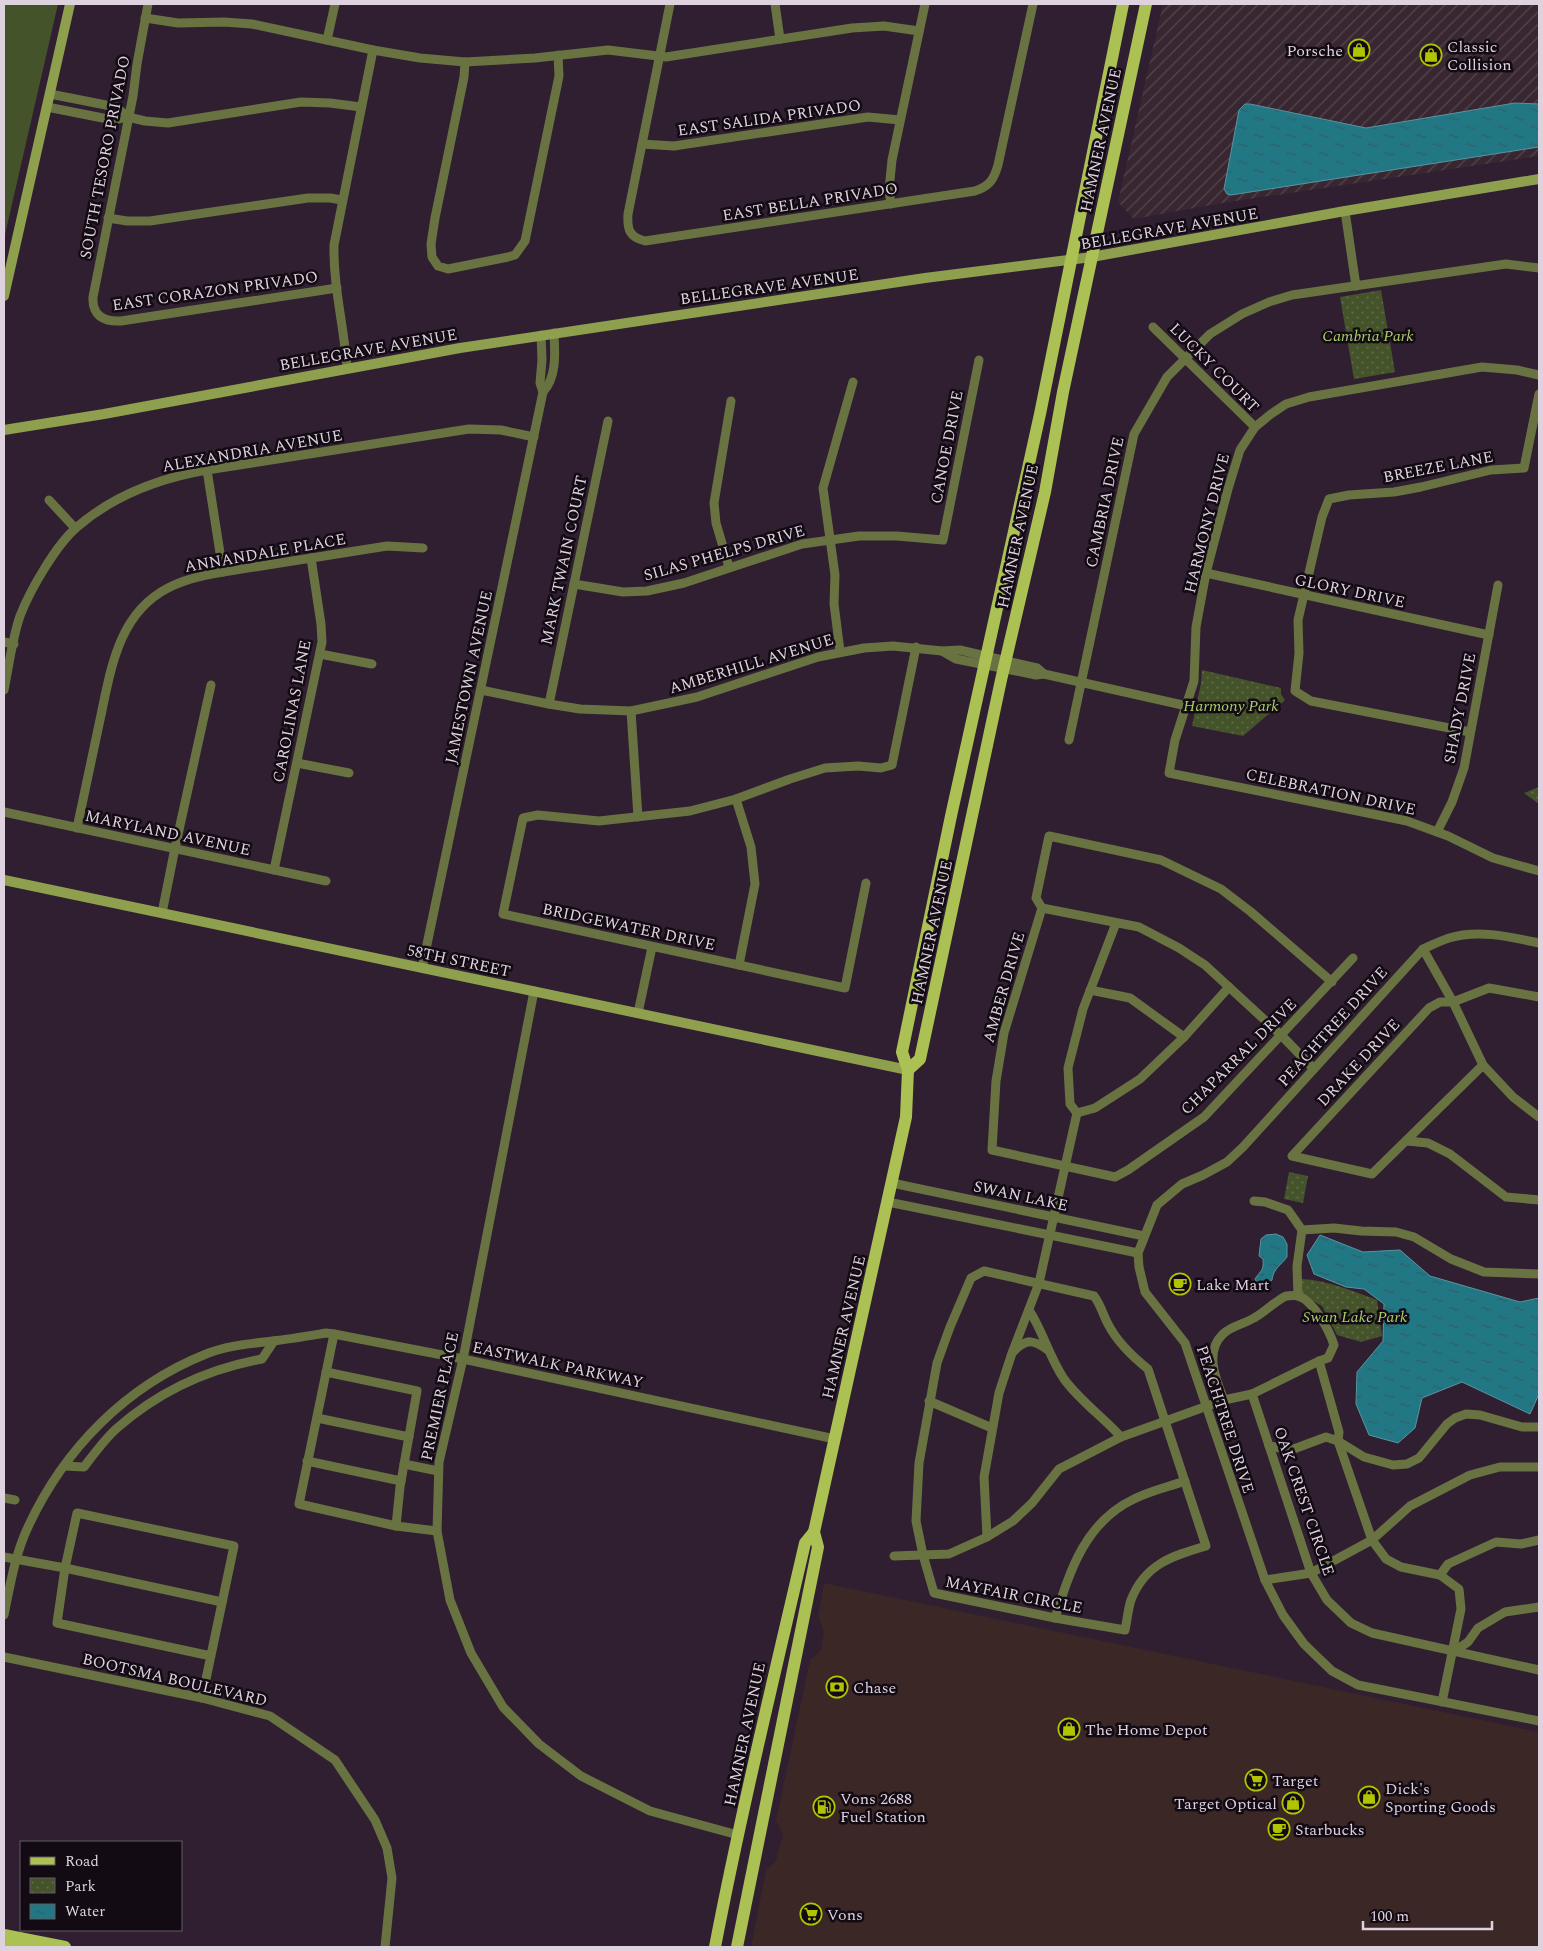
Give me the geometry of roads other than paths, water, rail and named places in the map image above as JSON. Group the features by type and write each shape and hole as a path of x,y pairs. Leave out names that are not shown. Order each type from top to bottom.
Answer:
{"main road":[{"path":"4,296 70,4"},
{"name":"HAMNER AVENUE","path":"737,1947 818,1547 814,1532 906,1117 908,1070 902,1052 950,816 1040,414 1122,4"},
{"name":"HAMNER AVENUE","path":"908,1070 920,1059 1005,664 1045,492 1058,418 1146,4"},
{"name":"BELLEGRAVE AVENUE","path":"4,430 104,414 347,367 541,335 925,278 1092,257 1539,178"},
{"name":"58TH STREET","path":"4,880 908,1070"},
{"name":"HAMNER AVENUE","path":"715,1947 766,1704 801,1557 805,1542 814,1532"},
{"path":"799,1636 794,1624 805,1571 801,1557"},
{"path":"4,1935 65,1947"},
{"path":"5,1947 31,1940"}],"street":[{"name":"SOUTH TESORO PRIVADO","path":"98,316 94,307 93,296 135,85 148,4"},
{"path":"328,40 335,4"},
{"path":"642,144 670,4"},
{"path":"775,4 780,39"},
{"path":"891,204 890,175 925,4"},
{"name":"EAST BELLA PRIVADO","path":"642,144 628,214 628,226 632,235 640,240 650,241 976,191 991,182 998,165 1033,4"},
{"path":"145,18 178,23 224,22 252,24 373,50 420,58 465,62 608,50 660,57 674,56 868,26 884,26 919,31"},
{"path":"347,367 345,335 337,288 334,244 373,50"},
{"path":"465,62 464,77 432,231 431,251 434,262 438,266 454,268 515,255 525,241 559,76 558,55"},
{"path":"50,94 116,107 128,117"},
{"path":"47,107 113,120 128,117 168,123 301,102 361,107"},
{"name":"EAST SALIDA PRIVADO","path":"642,144 674,146 868,117 900,120"},
{"path":"108,218 126,221 150,221 308,198 342,200"},
{"path":"1345,211 1356,286"},
{"name":"CAMBRIA DRIVE","path":"1069,740 1134,434 1167,376 1210,334 1242,314 1292,295 1506,264 1539,268"},
{"name":"EAST CORAZON PRIVADO","path":"98,316 109,320 121,321 337,288"},
{"name":"LUCKY COURT","path":"1153,327 1255,427"},
{"name":"JAMESTOWN AVENUE","path":"422,968 543,392 550,384 555,358 554,333"},
{"name":"JAMESTOWN AVENUE","path":"541,335 542,360 540,383 543,392"},
{"name":"CANOE DRIVE","path":"942,540 979,360"},
{"name":"HARMONY DRIVE","path":"1169,773 1175,740 1194,681 1196,628 1206,573 1240,450 1255,427 1286,404 1310,397 1482,367 1517,370 1539,375"},
{"path":"840,651 834,604 835,575 824,488 853,382"},
{"name":"BREEZE LANE","path":"1304,595 1322,516 1329,500 1349,495 1394,492 1421,487 1491,470 1524,468 1539,394"},
{"path":"729,567 716,524 714,503 730,401"},
{"name":"MARK TWAIN COURT","path":"549,704 608,421"},
{"name":"ALEXANDRIA AVENUE","path":"4,690 8,654 14,644 19,618 30,592 53,556 75,528 108,505 146,486 177,475 469,429 501,430 534,436"},
{"path":"207,470 223,572"},
{"path":"49,500 75,528"},
{"name":"SILAS PHELPS DRIVE","path":"574,584 622,592 647,591 684,583 802,544 860,536 897,536 942,540"},
{"name":"ANNANDALE PLACE","path":"77,828 112,661 123,636 145,605 167,588 198,576 387,546 423,548"},
{"name":"CAROLINAS LANE","path":"274,870 320,654 321,624 310,558"},
{"name":"GLORY DRIVE","path":"1206,573 1489,635"},
{"name":"SHADY DRIVE","path":"1437,832 1452,802 1464,768 1498,585"},
{"path":"1304,595 1298,620 1299,653 1295,691 1311,701 1470,732"},
{"path":"4,642 14,644"},
{"name":"AMBERHILL AVENUE","path":"481,690 549,704 607,711 631,711 697,697 771,671 840,651 893,646 942,651 960,650 1036,675 1044,674 1081,681 1187,706"},
{"path":"631,711 638,818 690,811 736,799 825,768 858,766 881,768 892,764 916,647"},
{"path":"320,654 372,664"},
{"path":"162,913 174,848 211,685"},
{"path":"297,763 349,773"},
{"name":"CELEBRATION DRIVE","path":"1169,773 1407,821 1437,832 1493,858 1539,870"},
{"path":"736,799 751,847 755,884 752,907 739,965"},
{"name":"MARYLAND AVENUE","path":"4,812 326,880"},
{"name":"BRIDGEWATER DRIVE","path":"638,818 598,820 538,815 523,818 503,914 844,988 866,883"},
{"name":"AMBER DRIVE","path":"992,1150 996,1081 1004,1033 1042,908 1036,898 1049,836 1161,860 1221,889 1251,912 1332,982"},
{"path":"1042,908 1139,928 1179,948 1204,965 1229,987 1281,1035 1313,1068"},
{"path":"987,1537 984,1477 999,1393 1039,1283 1076,1113 1070,1104 1068,1068 1090,990 1116,923"},
{"name":"PEACHTREE DRIVE","path":"1539,943 1506,936 1474,934 1450,937 1423,948 1242,1148 1227,1162 1182,1184 1157,1205 1138,1253 1145,1292 1185,1343 1265,1580 1282,1615 1304,1644 1332,1671 1358,1685 1539,1721"},
{"path":"638,1013 652,947"},
{"path":"1423,948 1453,1002 1483,1065 1513,1097 1539,1117"},
{"name":"CHAPARRAL DRIVE","path":"992,1150 1115,1177 1204,1117 1353,958"},
{"path":"1076,1113 1095,1108 1140,1078 1184,1037 1229,987"},
{"name":"DRAKE DRIVE","path":"1407,1141 1372,1174 1292,1156 1429,1008 1440,1002 1453,1002 1489,988 1539,997"},
{"path":"1090,990 1130,998 1184,1037"},
{"name":"PREMIER PLACE","path":"534,991 463,1359 439,1462 437,1531 450,1600 470,1653 502,1707 538,1744 581,1776 650,1811 738,1835"},
{"path":"1407,1141 1483,1065"},
{"path":"1407,1141 1428,1143 1450,1154 1506,1197 1539,1200"},
{"name":"SWAN LAKE","path":"892,1182 1144,1236"},
{"path":"1254,1201 1265,1202 1288,1210 1302,1230 1297,1266 1298,1296"},
{"name":"SWAN LAKE","path":"888,1202 1138,1253"},
{"path":"1302,1230 1334,1228 1396,1232 1414,1237 1450,1259 1484,1272 1539,1274"},
{"path":"894,1556 923,1556 916,1521 919,1463 929,1401 937,1363 950,1327 972,1278 984,1271 1094,1296 1102,1307 1109,1325 1135,1359 1148,1369 1185,1481 1133,1499 1107,1518 1082,1547 1070,1571 1055,1618"},
{"path":"1224,1400 1215,1376 1212,1360 1222,1334 1263,1313 1277,1300 1286,1296 1298,1296 1314,1308 1329,1332 1334,1345 1328,1358 1319,1360 1339,1432 1338,1440 1372,1540 1386,1559 1393,1563 1401,1567 1440,1575 1458,1589 1460,1609 1442,1702"},
{"path":"1029,1310 1062,1376 1076,1395 1104,1418 1121,1437"},
{"name":"EASTWALK PARKWAY","path":"4,1615 17,1559 27,1528 45,1493 73,1452 92,1430 120,1404 165,1374 207,1354 242,1344 326,1333 334,1334 463,1359 835,1438"},
{"path":"334,1334 299,1504 396,1526 437,1531"},
{"path":"64,1466 84,1466 116,1430 169,1390 214,1370 232,1364 262,1359 274,1341"},
{"path":"1012,1353 1021,1344 1026,1342 1038,1343 1049,1351"},
{"name":"MAYFAIR CIRCLE","path":"1185,1481 1206,1546 1175,1555 1147,1572 1131,1600 1125,1630 1055,1618 934,1593 923,1556 949,1554 987,1537 1013,1521 1032,1503 1059,1469 1121,1437 1224,1400 1252,1394 1319,1360"},
{"path":"326,1372 417,1392 401,1481 396,1526"},
{"name":"OAK CREST CIRCLE","path":"1252,1394 1311,1573 1327,1600 1351,1623 1372,1633 1539,1670"},
{"path":"929,1401 992,1428"},
{"path":"1269,1446 1291,1450 1326,1437 1338,1440 1364,1457 1393,1465 1407,1464 1419,1458 1447,1424 1455,1418 1466,1414 1480,1415 1522,1427 1539,1427"},
{"path":"317,1418 409,1437"},
{"path":"307,1461 401,1481"},
{"path":"404,1464 438,1471"},
{"path":"1265,1580 1311,1573 1372,1540 1410,1506 1470,1475 1500,1467 1539,1467"},
{"path":"4,1498 15,1500"},
{"path":"202,1698 211,1656 222,1602 234,1546 77,1513 65,1568 57,1623 211,1656"},
{"path":"1440,1575 1448,1564 1496,1542 1521,1544 1539,1540"},
{"path":"4,1557 65,1568 222,1602"},
{"path":"1453,1652 1468,1642 1478,1628 1505,1612 1539,1607"},
{"name":"BOOTSMA BOULEVARD","path":"4,1657 202,1698 270,1716 335,1760 375,1820 387,1848 392,1878 385,1947"}],"water":[{"path":"1515,103 1539,104 1539,147 1231,195 1227,194 1224,189 1239,110 1245,104 1366,128"},
{"path":"1276,1234 1283,1237 1287,1244 1287,1257 1276,1270 1272,1280 1258,1285 1255,1279 1263,1266 1263,1259 1259,1256 1261,1239 1266,1235"},
{"path":"1320,1235 1363,1252 1400,1250 1430,1276 1520,1302 1539,1298 1539,1394 1530,1414 1462,1382 1422,1398 1415,1428 1398,1443 1369,1435 1356,1404 1357,1372 1383,1341 1384,1304 1364,1289 1346,1287 1314,1274 1307,1255"}],"place":[{"name":"Porsche","path":"1359,50"},
{"name":"Classic Collision","path":"1431,55"},
{"name":"Lake Mart","path":"1180,1284"},
{"name":"Chase","path":"837,1687"},
{"name":"The Home Depot","path":"1069,1729"},
{"name":"Target","path":"1256,1780"},
{"name":"Dick's Sporting Goods","path":"1369,1797"},
{"name":"Target Optical","path":"1293,1803"},
{"name":"Vons 2688 Fuel Station","path":"824,1807"},
{"name":"Starbucks","path":"1279,1829"},
{"name":"Vons","path":"811,1914"}],"park label":[{"name":"Cambria Park","path":"1368,335"},
{"name":"Harmony Park","path":"1231,705"},
{"name":"Swan Lake Park","path":"1355,1316"}]}
